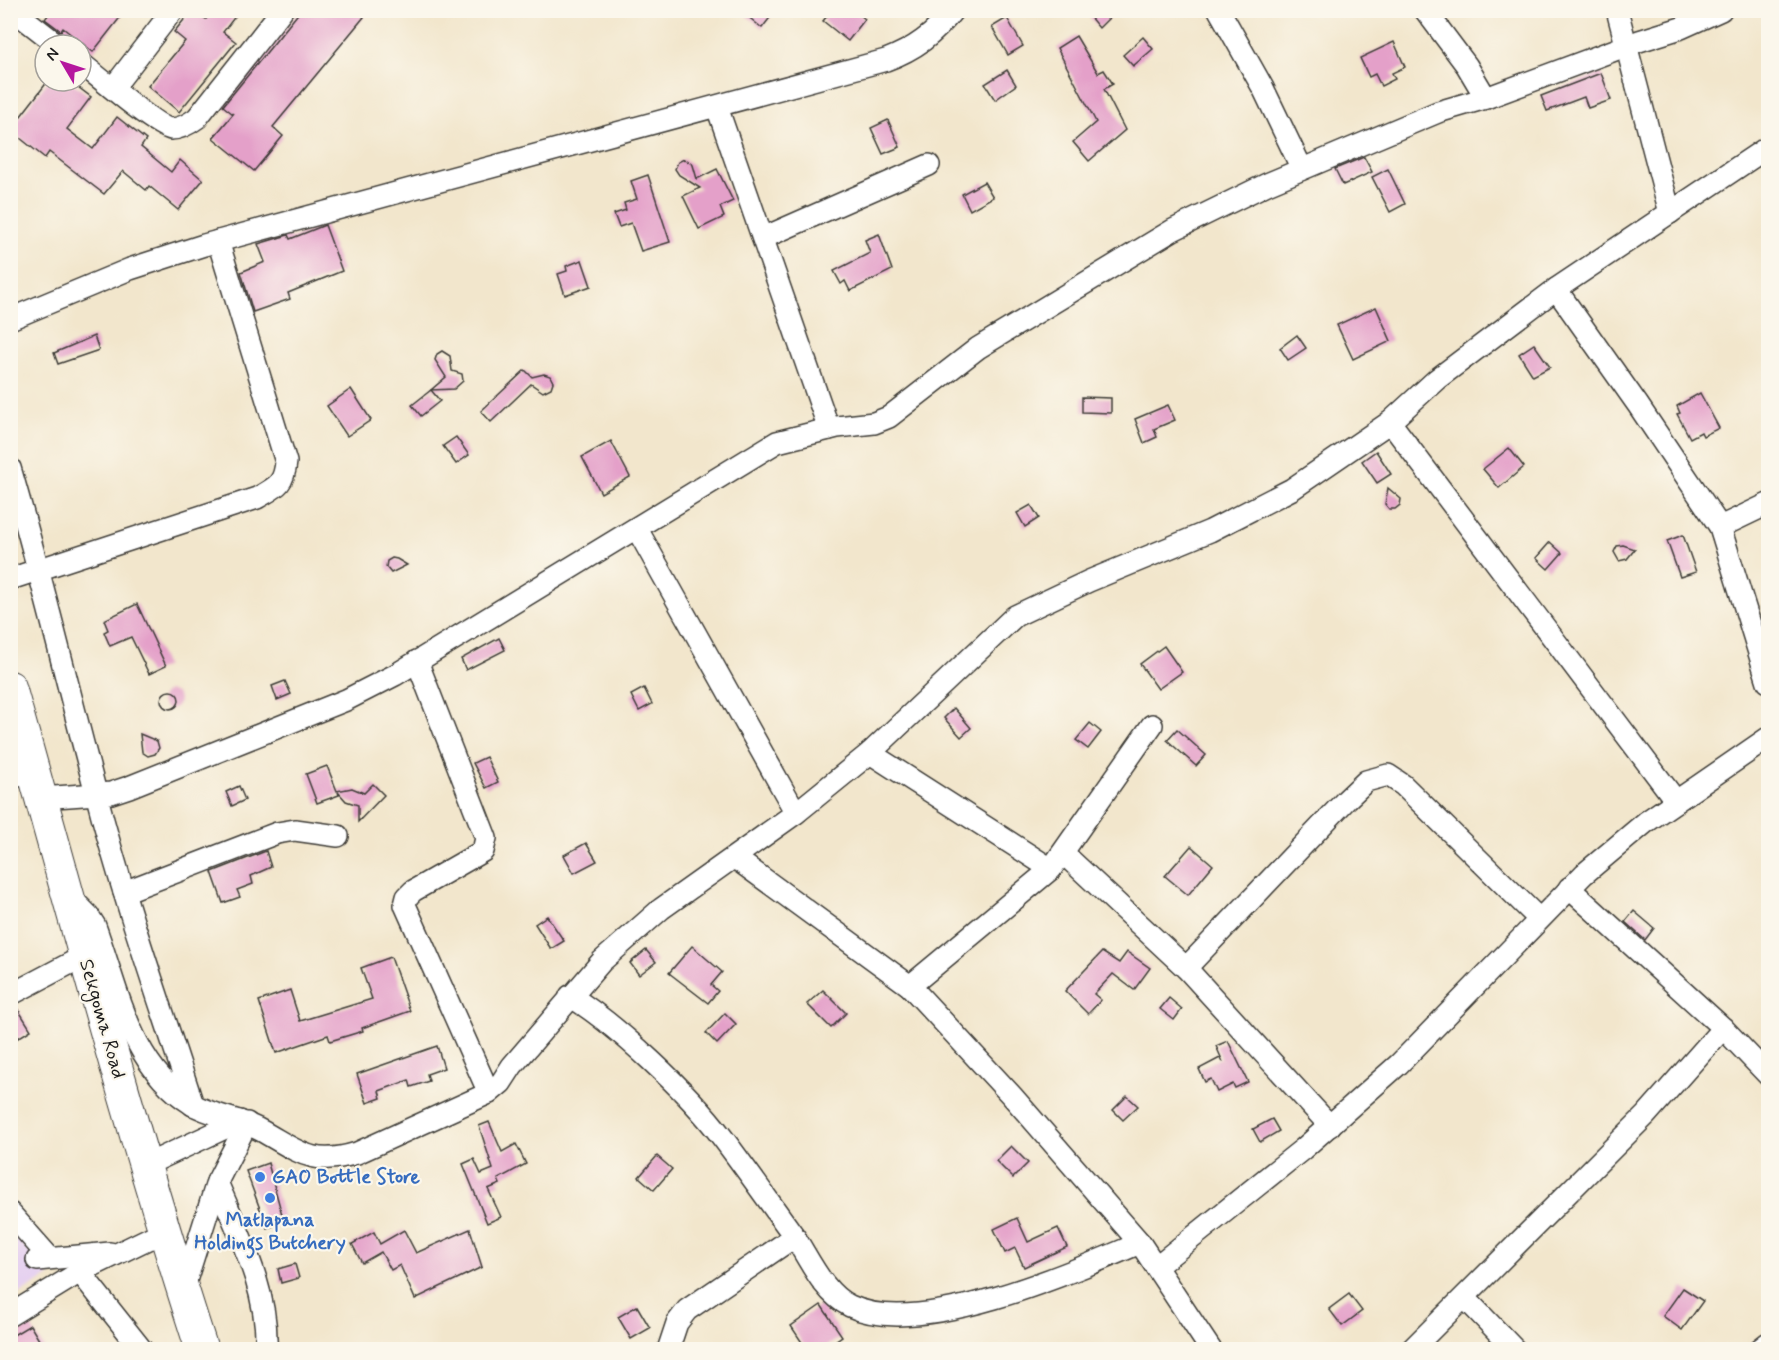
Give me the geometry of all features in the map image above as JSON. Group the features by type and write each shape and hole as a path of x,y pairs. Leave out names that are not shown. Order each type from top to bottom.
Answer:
{"highway":[{"name":"Sekgoma Road","path":"10,687 28,782 66,894 164,1231 202,1350"}],"street":[{"path":"13,10 43,33"},
{"path":"113,88 173,10"},
{"path":"93,72 169,129 184,127 197,118 282,10"},
{"path":"10,318 130,269 218,241 843,73 909,51 927,39 952,10"},
{"path":"1219,10 1263,88 1302,169"},
{"path":"1425,10 1467,66 1486,98"},
{"path":"1617,10 1670,213"},
{"path":"28,782 96,794 129,787 346,700 417,661 637,528 758,451 777,442 829,429 874,423 889,417 978,348 1173,230 1302,169 1438,111 1486,98 1626,45 1681,28 1721,10"},
{"path":"717,107 829,429"},
{"path":"66,894 88,915 95,926 119,1001 148,1062 161,1079 193,1105 244,1122 301,1154 318,1160 336,1160 357,1153 489,1093 501,1083 512,1066 602,961 661,909 796,813 870,753 1015,616 1089,581 1210,531 1292,489 1390,422 1437,379 1556,289 1768,147"},
{"path":"763,238 929,165"},
{"path":"10,579 257,498 275,488 284,477 286,462 218,241"},
{"path":"1556,289 1720,527 1768,682"},
{"path":"1390,422 1676,801"},
{"path":"10,468 40,570 96,794 124,892 193,1105"},
{"path":"1720,527 1768,504"},
{"path":"637,528 796,813"},
{"path":"417,661 486,838 486,844 483,851 413,891 407,897 405,905 489,1093"},
{"path":"910,987 1057,861 1152,725"},
{"path":"1157,1266 1330,1126 1399,1064 1569,888 1646,822 1768,738"},
{"path":"870,753 1057,861 1186,968 1330,1126"},
{"path":"1186,968 1346,800 1366,781 1388,775 1402,785 1538,918"},
{"path":"124,892 278,833 295,830 338,836"},
{"path":"735,858 910,987 1012,1096 1140,1243 1211,1350"},
{"path":"1569,888 1723,1028 1768,1075"},
{"path":"10,995 84,956"},
{"path":"570,996 593,1012 664,1074 720,1134 826,1286 849,1306 887,1315 934,1311 988,1302 1140,1243"},
{"path":"1411,1350 1646,1115 1723,1028"},
{"path":"146,1165 244,1122"},
{"path":"183,1290 217,1182 244,1122"},
{"path":"217,1182 260,1292 266,1320 266,1350"},
{"path":"10,1213 43,1259 119,1252"},
{"path":"10,1315 80,1272 164,1231"},
{"path":"668,1350 677,1323 687,1310 794,1237"},
{"path":"80,1272 142,1350"},
{"path":"1464,1298 1515,1350"},
{"path":"1759,1350 1768,1343"}],"shaded area":[{"path":"10,1230 50,1275 11,1299 10,1299"}],"building":[{"path":"52,10 126,10 93,52 93,33 69,33 63,28 61,31 45,19"},
{"path":"192,10 206,19 213,10 240,10 223,32 236,42 179,112 148,86 185,41 174,32"},
{"path":"301,10 357,10 364,17 273,127 283,136 254,171 213,138 233,114 223,106"},
{"path":"740,10 776,10 762,28"},
{"path":"832,10 854,10 865,19 848,41 823,21"},
{"path":"1084,10 1117,10 1099,28"},
{"path":"1007,18 1023,46 1008,55 992,27"},
{"path":"1076,36 1098,73 1104,70 1113,84 1104,89 1125,130 1089,161 1073,142 1096,122 1057,48"},
{"path":"1143,37 1153,49 1133,66 1123,55"},
{"path":"1394,42 1405,67 1392,73 1395,79 1381,86 1375,74 1369,77 1360,58"},
{"path":"1007,70 1016,85 995,100 985,84"},
{"path":"1601,73 1611,100 1588,108 1584,97 1547,111 1541,96"},
{"path":"39,93 86,93 91,97 67,129 93,149 117,117 146,140 141,147 171,172 180,160 203,180 178,210 149,186 146,190 123,171 104,194 49,152 45,158 10,130"},
{"path":"888,120 900,147 883,154 871,128"},
{"path":"1364,157 1372,172 1343,185 1335,169"},
{"path":"684,159 693,165 697,179 717,169 733,201 720,207 724,217 699,229 683,196 700,188 679,175 675,169 678,162"},
{"path":"1388,169 1405,204 1390,212 1372,177"},
{"path":"648,175 670,242 641,251 631,223 619,227 614,214 626,210 624,203 637,199 631,181"},
{"path":"984,182 993,197 970,210 962,194"},
{"path":"325,225 342,271 288,293 290,299 253,312 241,272 265,262 258,244 288,235 290,239"},
{"path":"879,234 892,270 850,291 845,281 841,284 834,271 870,253 865,240"},
{"path":"582,260 591,286 565,295 558,274 567,271 566,266"},
{"path":"1376,307 1391,341 1353,359 1337,325"},
{"path":"1297,335 1306,348 1288,360 1280,348"},
{"path":"94,336 99,350 58,364 54,353"},
{"path":"1534,344 1550,367 1533,376 1519,354"},
{"path":"442,351 450,356 452,371 462,374 463,381 454,389 431,390 446,377 435,360 437,354"},
{"path":"525,370 532,377 544,374 550,376 553,382 551,388 543,392 531,384 491,422 481,411"},
{"path":"351,389 371,420 347,436 327,406"},
{"path":"431,390 440,401 421,416 412,405"},
{"path":"1700,393 1719,428 1703,436 1701,432 1690,438 1677,414 1680,413 1677,406"},
{"path":"1082,397 1111,398 1111,413 1082,412"},
{"path":"1168,405 1175,420 1154,429 1157,437 1144,443 1135,419"},
{"path":"456,437 469,455 456,464 443,446"},
{"path":"611,441 630,477 601,493 582,457"},
{"path":"1509,448 1524,467 1499,488 1483,469"},
{"path":"1376,451 1391,474 1377,483 1362,461"},
{"path":"1388,488 1401,499 1400,505 1395,509 1389,509 1385,504"},
{"path":"1031,505 1039,518 1025,527 1017,513"},
{"path":"1683,535 1696,572 1680,577 1667,541"},
{"path":"1550,542 1562,553 1548,569 1536,558"},
{"path":"1623,545 1635,549 1627,559 1619,561 1614,552 1617,546"},
{"path":"392,558 407,565 391,573 386,567 387,561"},
{"path":"137,604 166,666 149,674 131,637 110,646 104,632 108,630 104,620"},
{"path":"499,638 505,650 466,670 461,659"},
{"path":"1164,646 1182,672 1158,689 1140,664"},
{"path":"285,681 291,694 277,700 272,686"},
{"path":"644,688 652,704 639,711 631,695"},
{"path":"170,691 176,694 179,700 176,706 170,709 164,706 161,700 164,694"},
{"path":"954,708 971,728 961,737 944,718"},
{"path":"1090,723 1101,732 1088,749 1076,740"},
{"path":"1177,729 1206,755 1196,766 1167,740"},
{"path":"140,734 157,741 159,748 155,754 148,756 142,752"},
{"path":"486,757 498,782 486,788 473,763"},
{"path":"327,766 337,791 352,788 364,793 373,784 384,795 358,822 358,805 346,801 338,792 339,795 317,803 306,774"},
{"path":"239,786 245,800 232,806 226,792"},
{"path":"586,843 597,861 574,873 564,855"},
{"path":"1191,846 1213,865 1188,895 1165,876"},
{"path":"266,851 271,867 251,876 253,884 237,890 240,897 223,903 212,872"},
{"path":"1634,911 1654,928 1645,940 1625,922"},
{"path":"547,916 564,941 551,949 535,924"},
{"path":"692,946 722,972 711,985 718,991 708,1003 669,973"},
{"path":"646,950 656,962 639,975 630,963"},
{"path":"1102,952 1119,963 1127,952 1150,968 1134,990 1113,974 1094,994 1101,1000 1088,1014 1065,991"},
{"path":"391,957 410,1011 362,1028 363,1031 330,1041 328,1035 276,1053 259,1001 290,990 300,1021 372,999 361,968"},
{"path":"823,990 846,1013 831,1028 807,1004"},
{"path":"1169,998 1182,1009 1174,1020 1160,1009"},
{"path":"16,1006 31,1030 10,1043 10,1008"},
{"path":"725,1013 736,1024 717,1044 706,1033"},
{"path":"1228,1041 1248,1082 1235,1088 1233,1084 1217,1092 1211,1079 1205,1082 1199,1069 1220,1058 1223,1062 1216,1046"},
{"path":"437,1046 444,1068 427,1074 429,1081 411,1087 409,1080 379,1091 381,1098 367,1103 357,1074"},
{"path":"1127,1096 1138,1106 1123,1120 1113,1110"},
{"path":"1272,1119 1279,1131 1260,1142 1253,1129"},
{"path":"489,1122 502,1152 516,1144 526,1164 498,1179 500,1184 488,1189 501,1217 487,1223 463,1164 474,1159 481,1174 493,1169 479,1126"},
{"path":"1011,1146 1028,1163 1013,1178 996,1161"},
{"path":"657,1156 672,1169 654,1190 639,1177"},
{"path":"268,1163 284,1222 267,1228 246,1171"},
{"path":"1017,1218 1028,1242 1058,1228 1067,1247 1024,1267 1015,1248 1005,1253 994,1229"},
{"path":"470,1229 482,1267 415,1299 400,1265 391,1270 381,1252 362,1263 352,1244 374,1232 380,1244 404,1230 416,1253"},
{"path":"295,1264 299,1278 281,1283 278,1269"},
{"path":"1683,1288 1703,1301 1682,1330 1663,1316"},
{"path":"1349,1294 1362,1311 1342,1326 1329,1309"},
{"path":"821,1305 842,1336 822,1350 807,1350 791,1326"},
{"path":"637,1306 650,1328 631,1339 618,1317"},
{"path":"30,1325 45,1350 10,1350 10,1337"}],"place":[{"name":"GAO Bottle Store","path":"260,1177"},
{"name":"Matlapana Holdings Butchery","path":"270,1198"}]}
